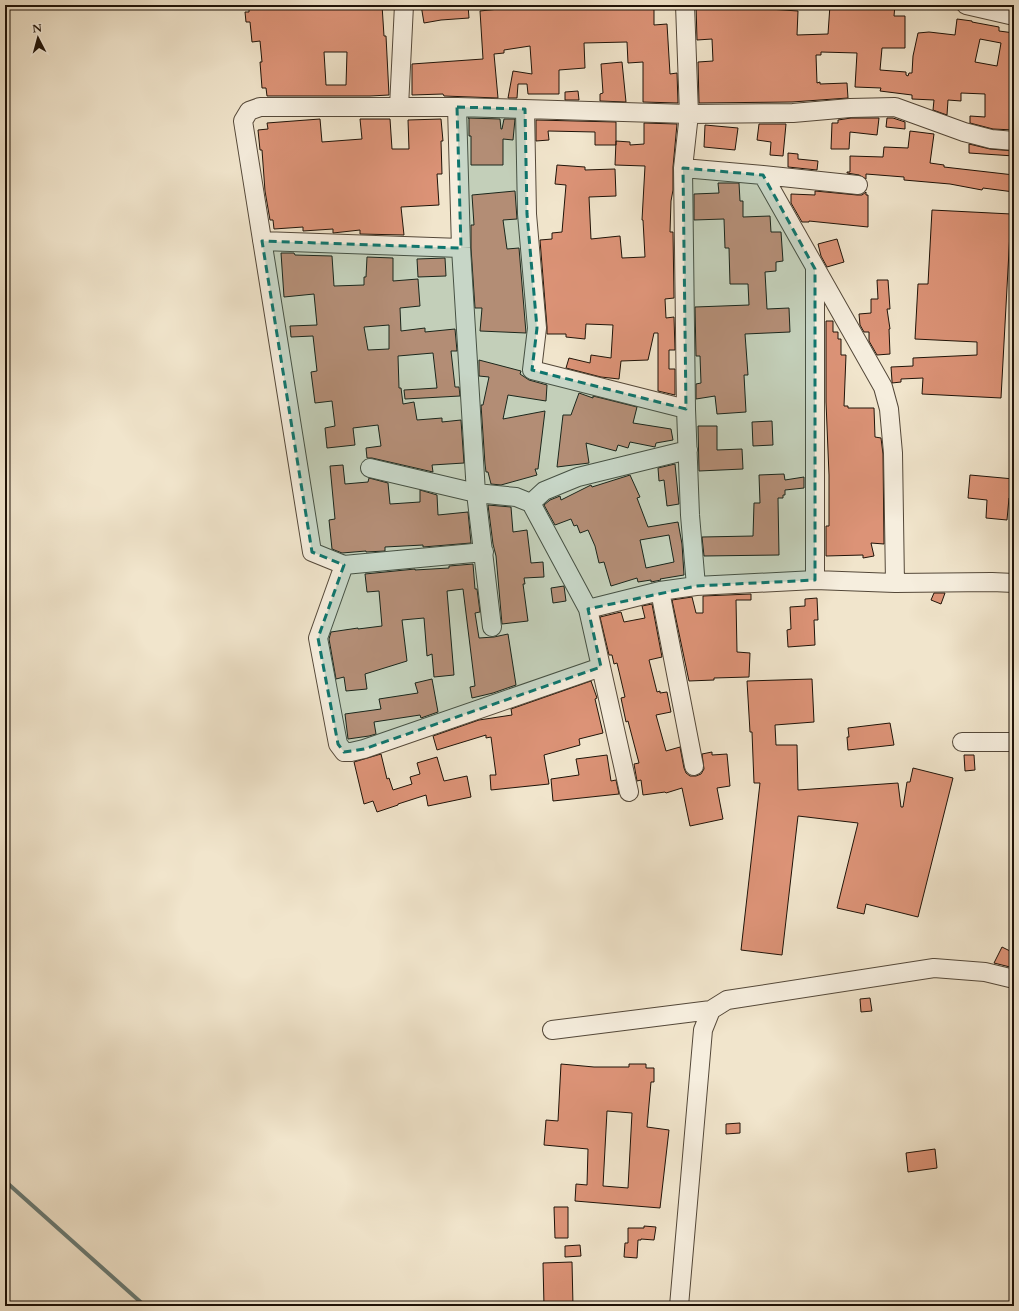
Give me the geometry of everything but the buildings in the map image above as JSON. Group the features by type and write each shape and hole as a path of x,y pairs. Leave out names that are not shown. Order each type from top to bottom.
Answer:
{"street":[{"path":"399,107 404,5"},
{"path":"685,5 689,114 683,168 686,409 690,515 696,586"},
{"path":"966,5 1014,16"},
{"path":"484,552 344,565 312,552 243,121 249,112 260,107 457,107 689,114 792,113 850,108 895,107 964,132 991,139 1014,141"},
{"path":"457,107 461,248 476,493 492,627"},
{"path":"525,109 527,214 537,328 532,370 686,409"},
{"path":"683,168 763,174 858,185"},
{"path":"763,174 815,269 883,387 889,409 893,453 895,583"},
{"path":"262,241 461,248"},
{"path":"815,269 815,580"},
{"path":"531,503 544,491 578,477 688,450"},
{"path":"370,468 476,493 516,497 531,503 588,608 629,792"},
{"path":"344,565 318,638 338,744 344,752 364,749 601,667"},
{"path":"588,608 660,591 696,586 815,580 895,583 1014,583"},
{"path":"660,591 694,766"},
{"path":"962,742 1014,742"},
{"path":"552,1030 711,1010 727,1000 934,968 985,972 1014,979"},
{"path":"679,1306 703,1030 711,1010"}],"highlighted area":[{"path":"457,107 525,109 527,214 537,328 532,370 686,409 683,168 763,175 815,269 815,580 696,586 588,609 601,667 364,749 344,752 338,744 318,638 344,565 312,552 262,241 461,248"}],"waterway":[{"path":"5,1181 145,1306"}]}
